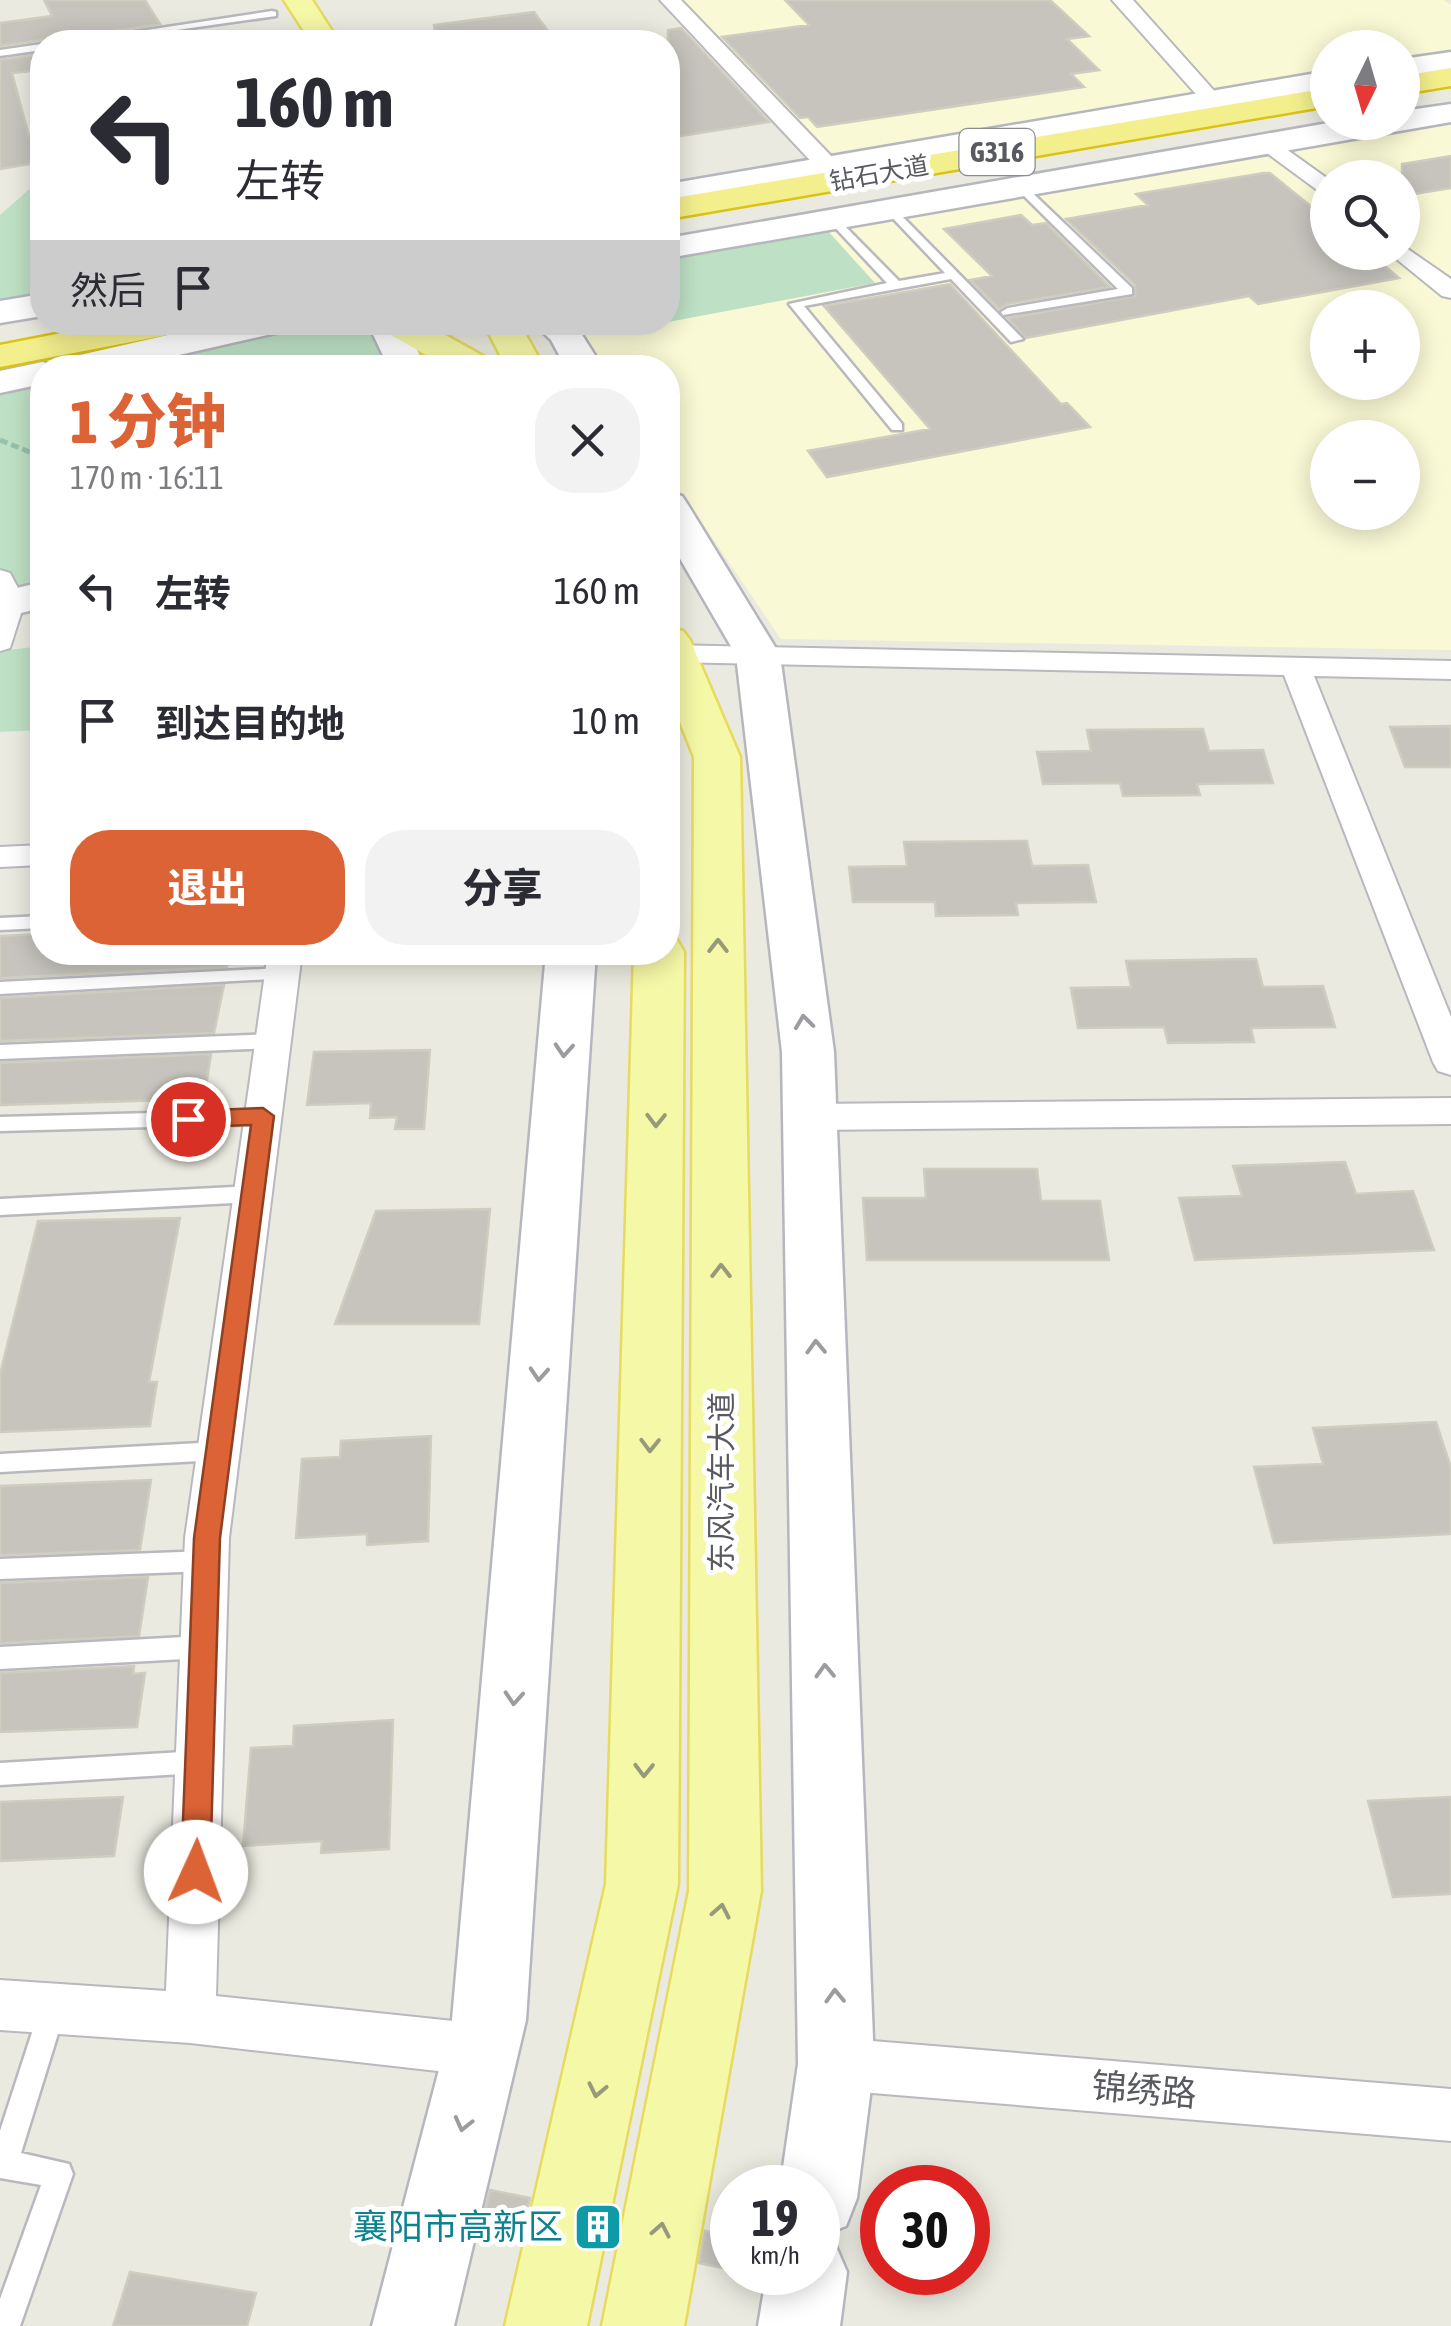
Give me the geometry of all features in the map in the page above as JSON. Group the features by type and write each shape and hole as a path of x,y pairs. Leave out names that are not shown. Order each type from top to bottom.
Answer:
{"highway":[{"path":"1420,82 1451,77"},
{"path":"1420,103 1451,99"},
{"name":"钻石大道","path":"680,229 841,209 1310,102"},
{"name":"钻石大道","path":"680,207 1238,121 1310,119"},
{"path":"0,331 30,325"},
{"path":"0,356 110,335"}],"main road":[{"path":"278,5 286,30"},
{"path":"278,5 310,30"},
{"path":"418,335 454,355"},
{"name":"东风汽车大道","path":"643,2326 725,1890 717,757 680,670"},
{"path":"546,2326 642,1884 659,965"}],"street":[{"path":"670,0 828,166"},
{"path":"1122,0 1238,121 1310,177"},
{"path":"1420,65 1451,61"},
{"path":"841,209 890,208 1010,187 1238,121 1310,88"},
{"path":"1420,118 1451,113"},
{"path":"680,192 828,166 1238,121 1310,121"},
{"path":"680,245 841,209 1010,187"},
{"path":"1420,266 1451,291"},
{"path":"0,312 30,307"},
{"path":"129,355 218,335"},
{"path":"0,382 30,376"},
{"path":"680,524 758,654 808,1052 836,2064 822,2165"},
{"path":"680,648 758,654 1451,670"},
{"path":"1295,666 1451,1062"},
{"path":"0,858 30,856"},
{"path":"190,2018 207,1561 283,965"},
{"path":"413,2326 489,2020 571,965"},
{"path":"810,1117 1451,1111"},
{"path":"0,2005 190,2018 482,2050"},
{"name":"锦绣路","path":"836,2064 1451,2115"},
{"path":"799,2326 804,2295"}],"lane":[{"path":"139,30 278,5"},
{"path":"0,53 30,49"},
{"path":"1008,312 1127,291 1010,187"},
{"path":"890,208 1016,339"},
{"path":"841,209 896,285"},
{"path":"897,428 795,304 954,274"},
{"path":"0,924 30,923"},
{"path":"0,988 260,965"},
{"path":"0,1052 273,1041"},
{"path":"0,1124 263,1116"},
{"path":"0,1206 253,1194"},
{"path":"0,1463 218,1451"},
{"path":"0,1569 207,1561"},
{"path":"0,1658 203,1647"},
{"path":"0,1774 199,1762"},
{"path":"6,2326 58,2174 1,2164 52,2009"}],"path":[{"path":"0,440 30,452"}],"shaded area":[{"path":"679,0 1443,0 1451,5 1451,56 1420,61 1420,30 1310,30 1310,80 828,159"},
{"path":"1451,125 1451,650 781,639 680,491 680,355 587,355 572,335 680,335 680,254 1361,140 1420,140 1420,130"},
{"path":"30,189 30,297 0,301 0,215"},
{"path":"827,230 875,283 680,320 680,250"},
{"path":"218,335 391,335 401,355 129,355"},
{"path":"30,376 30,597 11,601 0,579 0,382"},
{"path":"30,647 30,731 0,732 0,651"}],"building":[{"path":"44,0 145,0 160,24 120,30 30,30 30,42 0,46 0,23 52,16"},
{"path":"785,0 1050,0 1089,36 1067,39 1099,70 1071,74 1084,87 817,127 808,117 800,118 722,37 809,25"},
{"path":"534,12 547,30 435,30 434,25"},
{"path":"681,28 769,122 680,136 680,30 668,30"},
{"path":"30,56 30,71 12,73 30,136 30,164 0,169 0,60"},
{"path":"1451,156 1451,188 1420,193 1420,161"},
{"path":"1270,173 1310,205 1310,270 1389,270 1399,278 1334,290 1310,290 1310,294 1258,304 1249,296 1026,338 1008,318 1135,296 1135,285 1066,219 1148,205 1136,194"},
{"path":"1021,215 1032,225 1046,223 1110,287 1007,304 999,309 970,280 992,276 944,229"},
{"path":"950,284 1061,404 1067,403 1090,427 827,477 808,451 930,429 824,306"},
{"path":"1451,726 1451,767 1405,767 1390,727"},
{"path":"1203,729 1209,751 1263,750 1273,783 1197,784 1200,795 1123,796 1120,783 1043,784 1037,752 1091,751 1087,730"},
{"path":"1027,841 1032,866 1088,865 1096,902 1016,903 1018,915 936,916 935,902 853,902 849,867 907,866 904,842"},
{"path":"30,935 30,965 227,965 0,978 0,936"},
{"path":"1256,959 1263,987 1323,986 1335,1027 1251,1028 1254,1042 1168,1043 1164,1027 1078,1028 1071,988 1131,987 1126,961"},
{"path":"224,985 214,1033 0,1041 0,998"},
{"path":"430,1050 424,1129 395,1129 397,1117 370,1118 371,1103 307,1105 314,1052"},
{"path":"211,1054 204,1099 0,1105 0,1063"},
{"path":"1345,1162 1356,1194 1413,1191 1434,1250 1195,1260 1179,1198 1242,1196 1233,1166"},
{"path":"924,1169 1037,1169 1041,1201 1100,1201 1109,1260 867,1260 863,1198 926,1198"},
{"path":"490,1209 479,1324 335,1324 376,1211"},
{"path":"180,1218 149,1382 157,1382 150,1426 0,1432 0,1374 38,1221"},
{"path":"1436,1422 1451,1468 1451,1534 1274,1543 1254,1467 1323,1464 1313,1428"},
{"path":"431,1436 428,1541 367,1545 367,1534 296,1538 302,1459 340,1457 341,1441"},
{"path":"151,1480 140,1550 0,1555 0,1486"},
{"path":"148,1577 139,1636 0,1643 0,1583"},
{"path":"134,1666 133,1674 145,1673 137,1727 0,1732 0,1673"},
{"path":"393,1720 389,1849 321,1853 322,1841 243,1846 251,1748 293,1746 294,1726"},
{"path":"123,1797 114,1856 0,1861 0,1802"},
{"path":"1451,1797 1451,1894 1393,1897 1368,1801"},
{"path":"490,2190 530,2198 523,2229 483,2221"},
{"path":"705,2231 710,2232 710,2265 699,2263"},
{"path":"130,2272 256,2293 247,2326 113,2326"}],"place":[{"name":"襄阳市高新区","path":"598,2227"}],"route":[{"path":"188,1119 263,1116 207,1538 196,1872"}]}
